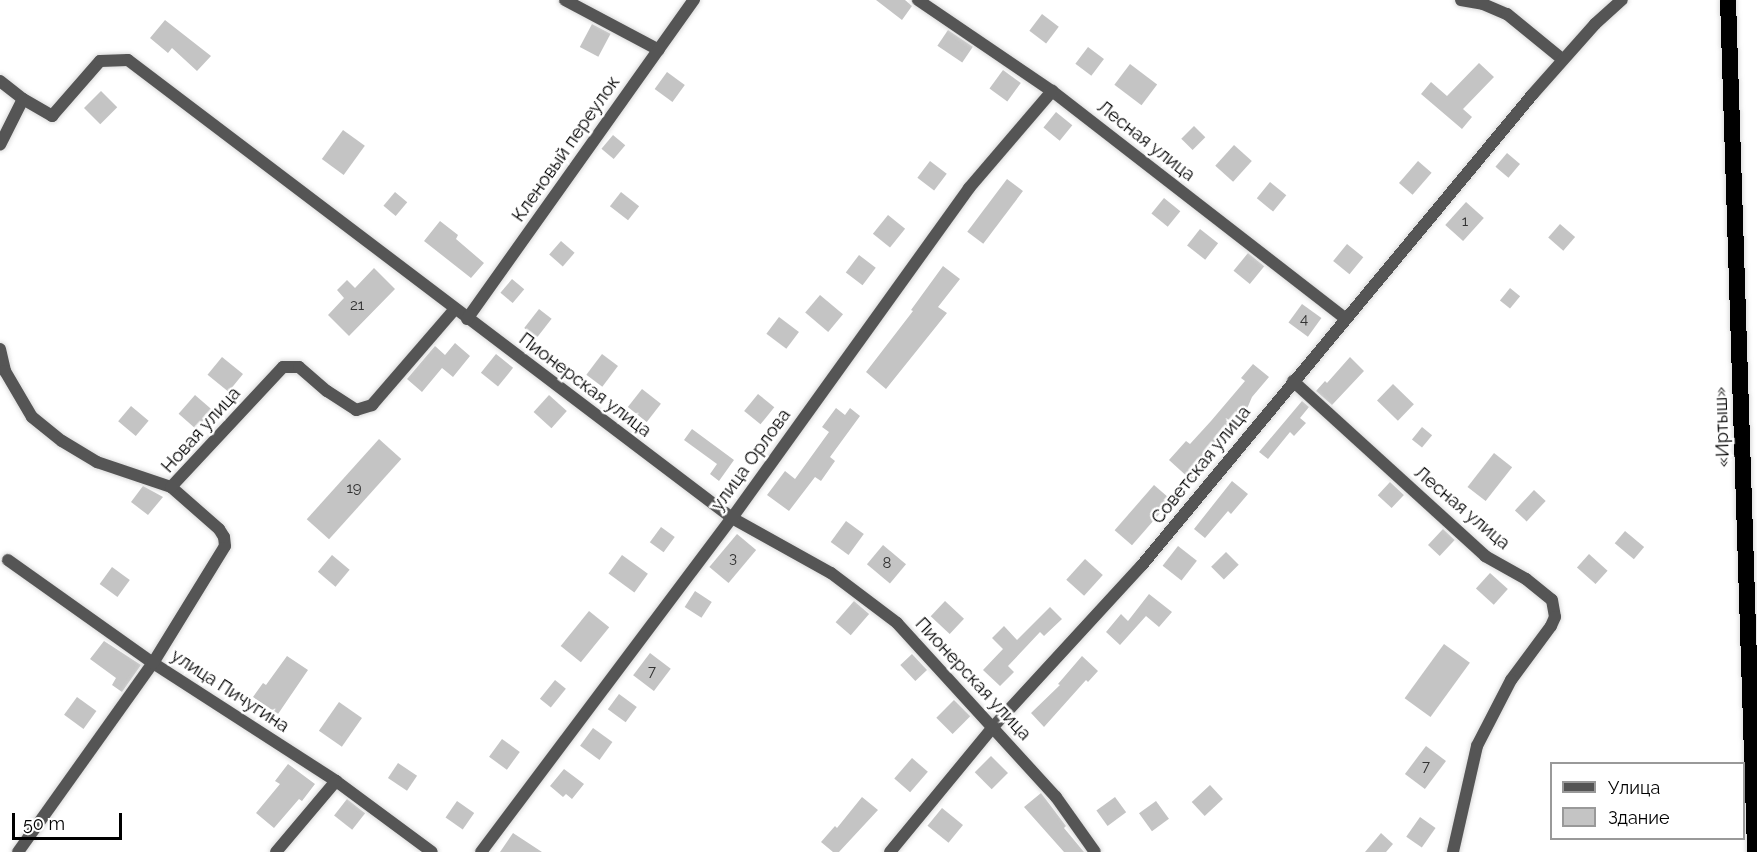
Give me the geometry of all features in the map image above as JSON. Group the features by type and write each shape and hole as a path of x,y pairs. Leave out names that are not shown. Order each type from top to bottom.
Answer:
{"highway":[{"name":"«Иртыш»","path":"1728,0 1755,852"}],"street":[{"path":"565,0 659,50"},
{"name":"Кленовый переулок","path":"467,319 694,0"},
{"name":"Лесная улица","path":"918,0 1052,91 1345,318"},
{"path":"1461,0 1483,4 1507,14 1562,60"},
{"name":"Советская улица","path":"891,852 993,727 1142,565 1532,94 1595,24 1622,0"},
{"name":"Пионерская улица","path":"23,99 52,116 99,61 129,60 467,319 732,518 831,573 897,623 1056,797 1095,852"},
{"path":"0,81 23,99 0,145"},
{"name":"улица Орлова","path":"481,852 732,518 969,188 1052,91"},
{"name":"Новая улица","path":"18,852 153,663 225,546 224,537 219,529 171,487 283,367 299,367 327,392 356,410 372,405 455,309"},
{"path":"0,350 5,371 32,417 62,441 97,462 171,487"},
{"name":"Лесная улица","path":"1293,381 1485,556 1526,579 1552,600 1555,610 1551,626 1511,680 1477,746 1453,852"},
{"name":"улица Пичугина","path":"8,560 153,663 336,781 432,852"},
{"path":"276,852 336,781"}],"building":[{"path":"876,0 905,0 912,6 902,20"},
{"path":"1042,14 1059,27 1046,43 1029,31"},
{"path":"165,20 211,56 197,71 172,48 168,53 150,38"},
{"path":"592,24 611,34 598,57 580,47"},
{"path":"948,30 973,47 962,63 937,46"},
{"path":"1088,47 1104,59 1091,76 1075,64"},
{"path":"1479,63 1494,77 1463,109 1472,117 1462,129 1421,94 1431,82 1447,96"},
{"path":"1130,64 1157,84 1142,105 1114,85"},
{"path":"1003,70 1021,83 1007,102 989,89"},
{"path":"667,72 685,85 672,102 655,89"},
{"path":"101,91 117,107 100,124 84,108"},
{"path":"1056,112 1072,125 1060,141 1043,128"},
{"path":"1194,126 1205,137 1193,150 1181,139"},
{"path":"343,130 365,146 344,175 322,159"},
{"path":"613,135 625,145 614,159 601,149"},
{"path":"1234,145 1252,161 1233,182 1215,166"},
{"path":"1507,153 1520,164 1508,178 1495,167"},
{"path":"930,161 947,174 934,190 917,178"},
{"path":"1418,161 1432,173 1413,195 1399,183"},
{"path":"1007,179 1023,191 983,244 967,232"},
{"path":"1270,182 1286,195 1273,212 1257,198"},
{"path":"395,192 407,202 396,216 383,206"},
{"path":"621,192 639,206 628,220 610,206"},
{"path":"1164,198 1180,211 1168,227 1151,214"},
{"path":"1466,202 1484,218 1463,241 1445,225"},
{"path":"888,215 905,229 890,247 873,234"},
{"path":"440,221 458,235 456,239 484,263 471,278 424,241"},
{"path":"1560,224 1575,237 1563,251 1548,238"},
{"path":"1200,229 1218,243 1205,260 1187,246"},
{"path":"561,241 575,253 563,266 549,255"},
{"path":"1347,244 1363,257 1349,274 1333,261"},
{"path":"1248,253 1264,266 1250,284 1234,271"},
{"path":"859,255 876,268 863,285 846,273"},
{"path":"943,266 960,279 938,307 947,313 886,389 866,372 913,311 911,310"},
{"path":"374,268 395,289 349,336 328,315 344,298 337,290 347,280 355,288"},
{"path":"512,279 524,289 513,303 500,293"},
{"path":"1510,288 1520,296 1510,309 1500,300"},
{"path":"820,295 843,314 828,332 805,313"},
{"path":"1302,304 1321,318 1308,337 1288,323"},
{"path":"539,309 552,319 537,338 524,328"},
{"path":"779,317 799,332 786,349 766,334"},
{"path":"455,343 470,356 453,377 442,368 422,392 407,379 435,346 445,355"},
{"path":"496,354 513,368 498,386 481,373"},
{"path":"602,354 618,366 602,387 586,375"},
{"path":"222,357 243,374 229,392 208,375"},
{"path":"1350,357 1364,371 1332,405 1316,391 1325,381 1327,383"},
{"path":"1253,364 1269,377 1252,397 1246,411 1231,423 1203,456 1208,461 1191,480 1169,460 1186,441 1190,444 1211,421 1245,381 1241,378"},
{"path":"1393,384 1414,404 1398,421 1377,401"},
{"path":"642,389 661,404 647,422 628,407"},
{"path":"758,394 774,407 760,424 744,411"},
{"path":"195,395 212,410 196,429 179,414"},
{"path":"549,395 567,411 551,428 534,412"},
{"path":"1302,401 1309,407 1300,418 1306,423 1294,436 1290,432 1268,459 1259,452"},
{"path":"131,406 149,421 136,436 118,421"},
{"path":"836,408 845,415 850,408 860,416 830,457 835,461 821,481 815,477 789,511 767,495 785,471 795,479 829,432 822,427"},
{"path":"1422,427 1432,435 1422,448 1412,439"},
{"path":"692,429 734,460 719,481 710,474 717,464 684,440"},
{"path":"379,439 401,459 329,539 307,519"},
{"path":"1494,453 1512,467 1486,501 1468,487"},
{"path":"1232,481 1248,494 1231,514 1228,511 1205,538 1194,529"},
{"path":"1390,482 1404,495 1392,508 1378,495"},
{"path":"1154,485 1171,500 1132,545 1115,530"},
{"path":"143,486 163,497 148,515 131,502"},
{"path":"1534,490 1546,501 1527,521 1515,510"},
{"path":"846,521 864,534 849,555 831,542"},
{"path":"661,527 675,537 664,552 650,542"},
{"path":"1443,529 1455,540 1440,556 1428,545"},
{"path":"1625,531 1644,547 1634,559 1615,543"},
{"path":"737,534 756,550 729,583 709,567"},
{"path":"883,545 906,564 890,583 867,564"},
{"path":"1178,546 1197,561 1182,580 1163,566"},
{"path":"1226,552 1239,565 1224,580 1211,567"},
{"path":"1589,554 1608,571 1596,584 1577,567"},
{"path":"332,555 350,570 335,587 318,572"},
{"path":"622,555 648,574 634,592 608,574"},
{"path":"1085,559 1103,575 1084,596 1066,580"},
{"path":"112,567 130,580 117,597 100,584"},
{"path":"1490,573 1508,589 1494,605 1476,589"},
{"path":"695,591 712,602 701,618 685,607"},
{"path":"1149,594 1172,612 1159,627 1146,616 1120,645 1106,632 1121,614 1128,621"},
{"path":"854,601 869,614 851,635 836,622"},
{"path":"945,601 964,619 950,634 931,616"},
{"path":"1050,607 1062,619 1044,636 1040,632 1008,666 1014,672 1000,686 983,670 1003,649 992,638 1004,626 1017,640"},
{"path":"589,611 609,627 581,662 561,646"},
{"path":"104,641 141,665 122,692 112,685 116,678 90,659"},
{"path":"1444,644 1470,663 1431,717 1405,698"},
{"path":"650,653 671,669 654,691 633,675"},
{"path":"912,654 927,670 915,681 900,665"},
{"path":"287,656 308,670 278,714 253,697 263,683 266,685"},
{"path":"1082,656 1098,671 1088,682 1086,680 1044,727 1031,713 1060,685 1058,684"},
{"path":"555,680 566,689 551,707 540,699"},
{"path":"619,694 637,707 626,722 608,709"},
{"path":"77,697 96,711 83,729 64,715"},
{"path":"954,700 970,716 953,734 936,718"},
{"path":"339,702 362,718 342,747 319,731"},
{"path":"593,728 612,742 599,760 580,746"},
{"path":"502,739 520,752 507,770 489,757"},
{"path":"1426,746 1446,761 1425,789 1405,774"},
{"path":"991,756 1008,773 992,789 975,772"},
{"path":"912,758 928,772 910,792 894,778"},
{"path":"398,763 417,776 407,791 388,778"},
{"path":"288,764 315,784 302,801 299,799 274,828 256,813 280,784 275,781"},
{"path":"564,769 584,784 572,799 566,794 563,797 550,786"},
{"path":"1210,785 1223,799 1205,816 1192,802"},
{"path":"1041,793 1066,826 1064,828 1084,852 1064,852 1024,807"},
{"path":"862,797 878,810 839,852 833,852 821,842 835,826 837,828"},
{"path":"1115,797 1126,812 1108,826 1096,811"},
{"path":"347,799 365,813 352,830 334,816"},
{"path":"457,801 474,813 463,829 446,817"},
{"path":"1156,801 1169,819 1152,831 1139,813"},
{"path":"942,808 963,825 949,843 928,826"},
{"path":"1420,817 1436,828 1422,848 1406,837"},
{"path":"513,833 542,852 500,852"},
{"path":"1381,833 1393,844 1386,852 1365,852"}]}
